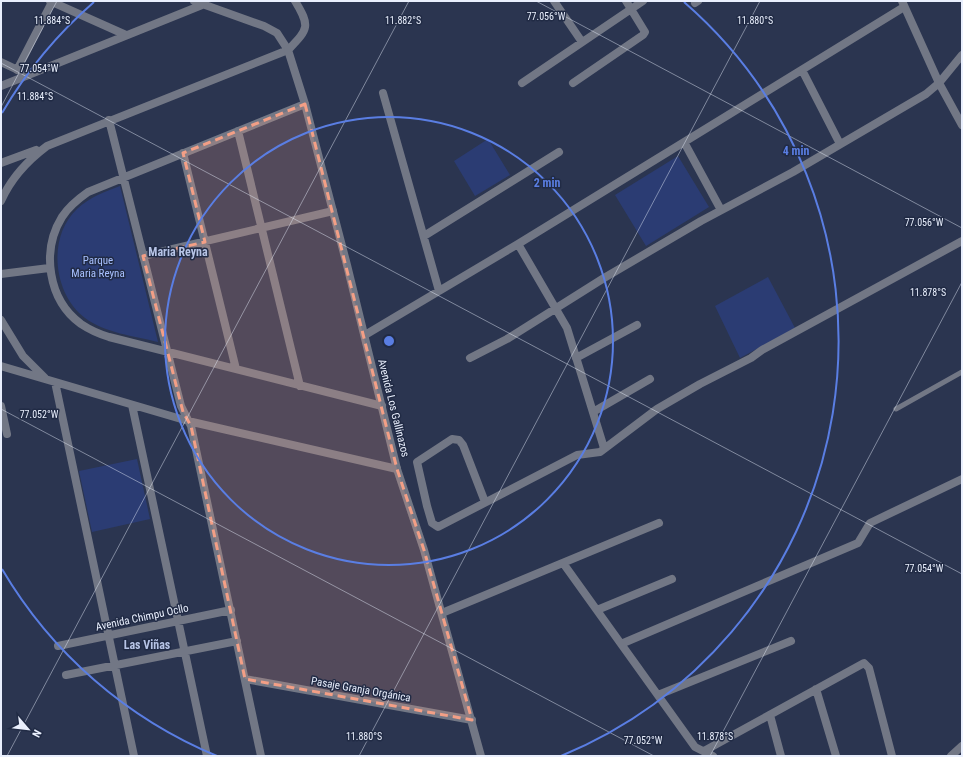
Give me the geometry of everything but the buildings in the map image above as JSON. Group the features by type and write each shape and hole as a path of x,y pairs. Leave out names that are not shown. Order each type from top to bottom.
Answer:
{"street":[{"path":"17,70 51,1 126,35"},
{"name":"Avenida Los Gallinazos","path":"194,1 264,26 277,33 288,50 305,104 366,334 397,469 424,550 481,756"},
{"path":"1,163 288,50 305,32 306,27 302,13 295,1"},
{"path":"554,1 582,42"},
{"path":"573,84 643,35 645,32 626,1"},
{"path":"522,83 643,1"},
{"path":"366,334 518,244 802,70 903,4 939,83 962,125"},
{"path":"1,86 202,5"},
{"path":"470,358 507,339 604,278 721,210 793,172 926,94 939,83 962,55"},
{"path":"1,62 28,75"},
{"path":"802,70 840,144"},
{"path":"383,93 424,236 438,291"},
{"path":"305,104 88,192 74,202 62,217 54,234 49,268 54,286 61,301 81,324 94,332 166,352 382,406"},
{"path":"109,120 166,352 181,406 191,426 261,756"},
{"path":"238,131 300,386"},
{"path":"684,142 721,210"},
{"path":"1,201 15,176 29,159 46,146"},
{"path":"424,236 559,152"},
{"path":"183,153 236,369"},
{"path":"143,256 333,211"},
{"path":"485,502 463,444 458,440 452,439 417,462 426,506 432,523 438,527 577,455 600,452 657,409 962,241"},
{"path":"518,244 567,328 604,448"},
{"path":"1,274 49,268"},
{"path":"1,320 23,356 45,379"},
{"path":"576,358 637,325"},
{"path":"1,366 188,421 397,469"},
{"path":"593,412 650,379"},
{"path":"55,382 134,756"},
{"path":"132,405 207,756"},
{"path":"1,406 6,434"},
{"path":"621,644 858,543 870,523 962,480"},
{"path":"442,612 659,523"},
{"path":"563,563 695,747 713,756"},
{"path":"597,610 672,580"},
{"name":"Avenida Chimpu Ocllo","path":"58,646 231,610"},
{"path":"658,695 791,641"},
{"path":"66,675 237,642"},
{"path":"704,751 864,663 869,668 892,756"},
{"name":"Pasaje Granja Orgánica","path":"245,679 472,720"},
{"path":"816,689 836,756"},
{"path":"770,715 781,756"},
{"path":"951,756 962,746"}],"lane":[{"path":"896,409 962,372"}],"highlighted area":[{"path":"305,104 397,469 424,550 472,720 245,679 191,426 183,412 143,256 205,242 183,153"}],"green space":[{"path":"488,139 510,175 475,196 454,161"},
{"path":"678,156 709,207 646,246 615,195"},
{"name":"Parque Maria Reyna","path":"120,186 158,342 111,331 85,318 74,308 66,295 60,280 58,249 61,234 67,221 77,209 87,201"},
{"path":"768,277 795,328 740,358 715,306"},
{"path":"137,459 150,519 92,532 79,471"}],"district":[{"name":"Maria Reyna","path":"178,252"},
{"name":"Las Viñas","path":"147,645"}]}
